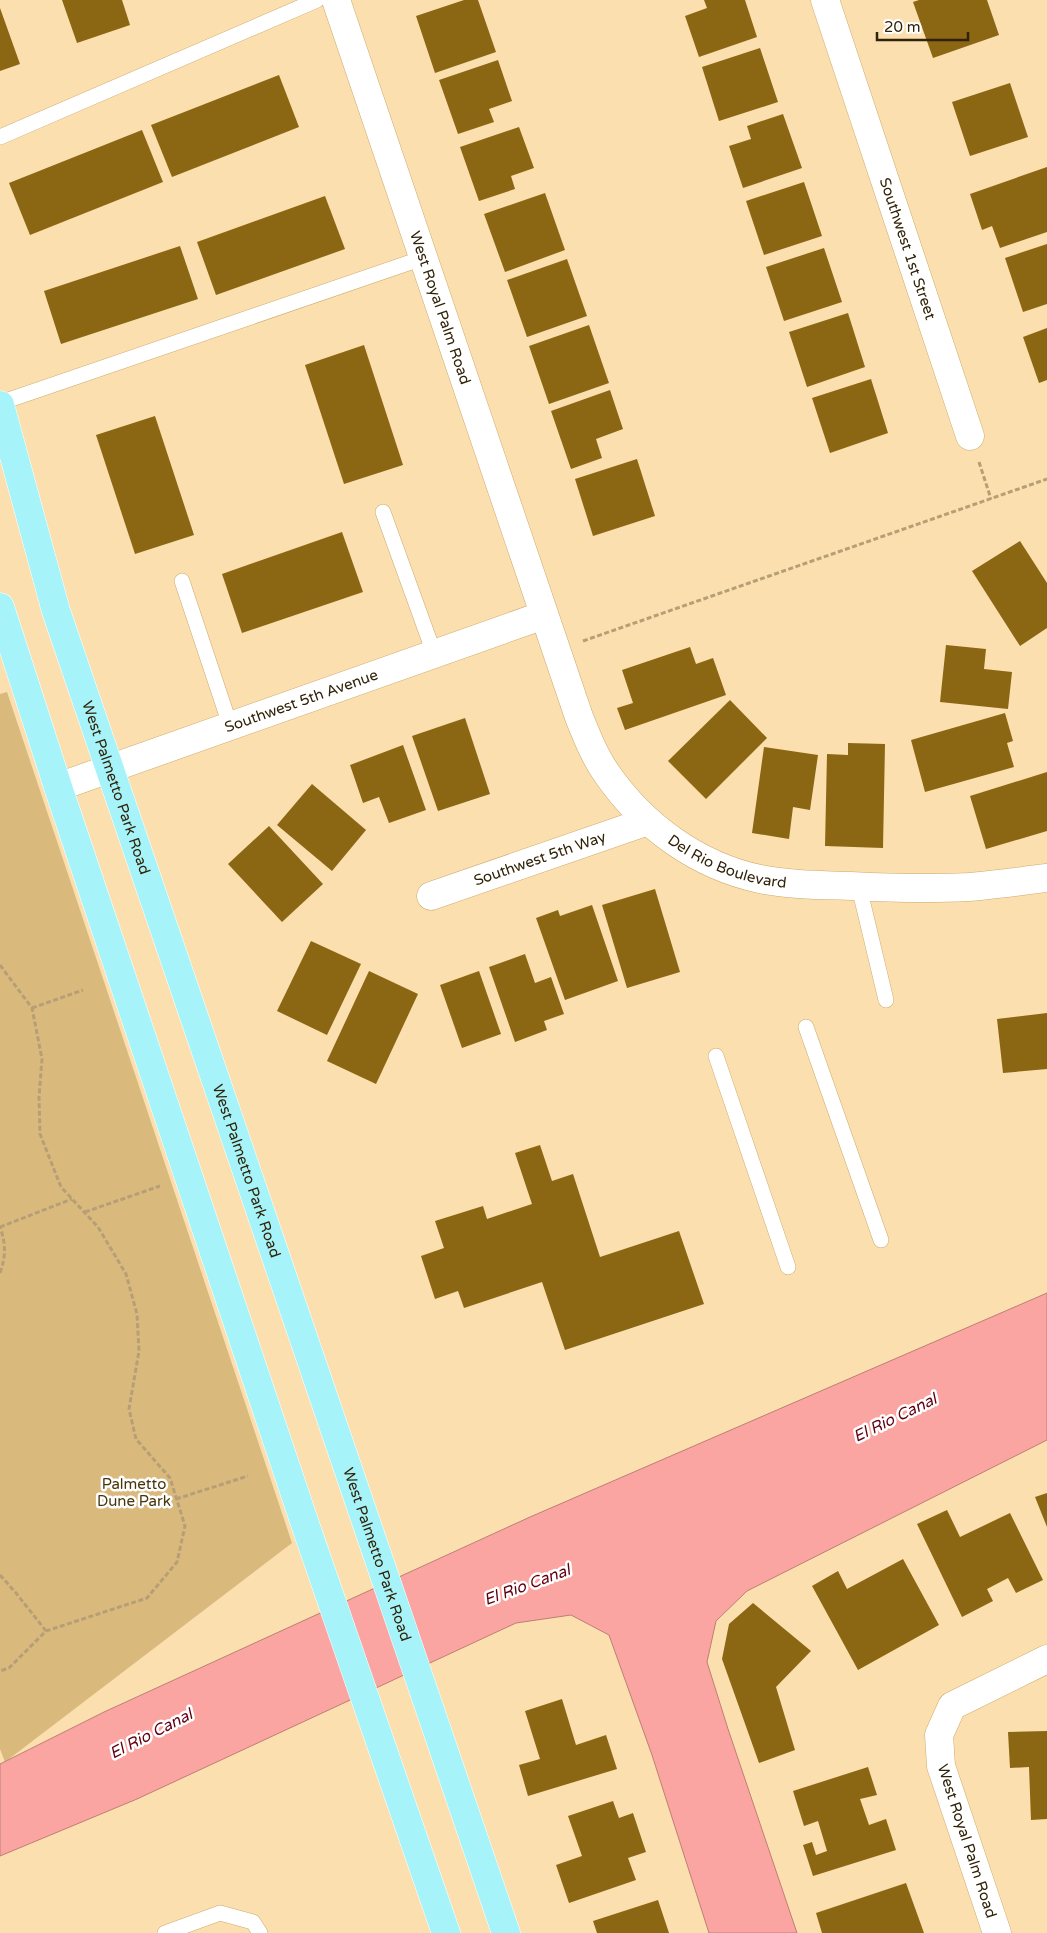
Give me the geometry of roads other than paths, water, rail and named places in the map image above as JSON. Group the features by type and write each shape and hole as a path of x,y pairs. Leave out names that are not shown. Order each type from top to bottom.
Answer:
{"main road":[{"name":"West Palmetto Park Road","path":"0,404 56,611 506,1933"},
{"path":"0,607 58,787 189,1177 446,1933"}],"street":[{"name":"West Royal Palm Road","path":"336,0 544,615"},
{"name":"Southwest 1st Street","path":"825,0 970,436"},
{"name":"Del Rio Boulevard","path":"544,615 579,717 591,746 607,773 626,799 648,821 672,840 700,857 729,870 759,879 790,884 906,888 968,887 1047,878"},
{"name":"Southwest 5th Avenue","path":"58,787 544,615"},
{"name":"Southwest 5th Way","path":"431,896 648,821"},
{"name":"West Royal Palm Road","path":"997,1933 941,1766 939,1735 952,1706 1047,1659"}],"lane":[{"path":"0,137 317,0"},
{"path":"0,404 423,258"},
{"path":"383,512 434,653"},
{"path":"182,581 230,725"},
{"path":"859,887 886,1000"},
{"path":"806,1026 881,1240"},
{"path":"716,1056 788,1267"},
{"path":"165,1933 220,1913 253,1922 260,1933"}],"water":[{"name":"El Rio Canal","path":"1047,1293 1047,1440 747,1591 716,1621 707,1662 797,1933 709,1933 652,1755 609,1635 571,1615 516,1623 137,1799 0,1856 0,1764 104,1712 530,1517"}],"park label":[{"name":"Palmetto Dune Park","path":"134,1492"}]}
